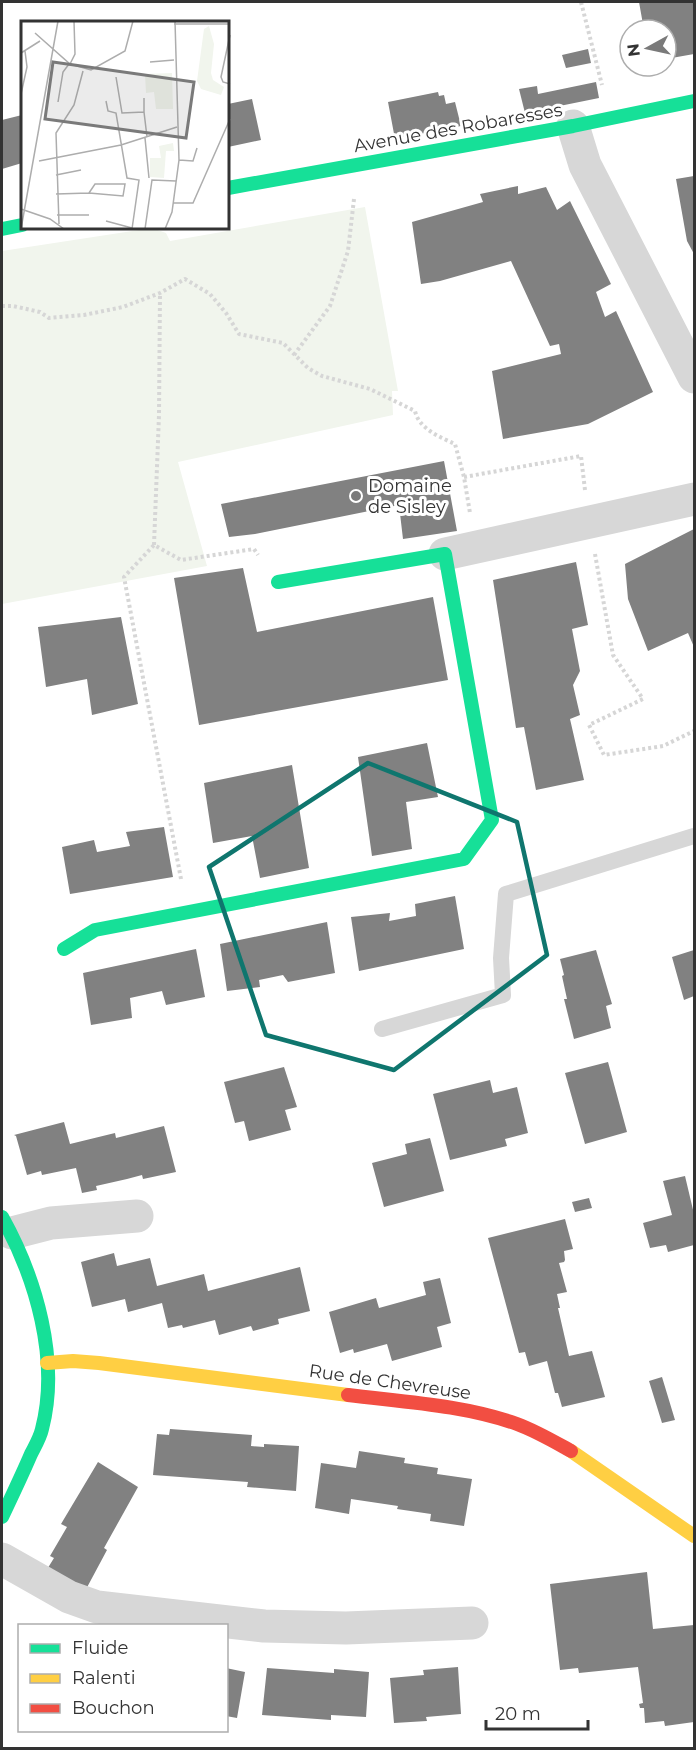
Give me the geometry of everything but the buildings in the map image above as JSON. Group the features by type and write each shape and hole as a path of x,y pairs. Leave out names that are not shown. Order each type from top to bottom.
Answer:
{"street":[{"name":"Avenue des Robaresses","path":"230,188 573,126 694,101"},
{"path":"573,126 585,165 694,377"},
{"path":"2,229 21,225"},
{"path":"278,582 460,551 694,499"},
{"path":"64,950 95,930 465,859 492,820 460,551"},
{"path":"2,1518 41,1432 48,1385 42,1326 29,1274 7,1225 137,1216"},
{"name":"Rue de Chevreuse","path":"47,1364 73,1361 99,1363 391,1399 481,1414 516,1424 545,1436 694,1536"},
{"path":"2,1559 69,1597 97,1607 264,1626 346,1628 472,1623"}],"lane":[{"path":"382,1029 503,995 501,958 506,894 694,836"}],"path":[{"path":"581,2 603,87"},
{"path":"294,355 330,306 348,251 359,164"},
{"path":"2,306 40,312 49,318 84,315 123,308 160,293 185,279 210,294 226,313 239,334 269,342 283,343 309,368 322,376 370,389 415,411 416,417 432,434 455,444 464,477 460,551"},
{"path":"160,293 159,415 154,544 124,577 188,912"},
{"path":"464,477 581,456 589,522 613,655 643,699 589,725 604,755 663,746 694,731"},
{"path":"154,544 181,560 254,549 278,582"}],"highlighted area":[{"path":"368,763 517,822 547,955 394,1070 266,1035 209,867"}],"shaded area":[{"path":"365,207 398,391 392,391 393,415 178,462 207,566 2,604 2,251 139,230 158,230 166,233 170,241"}],"traffic: fast":[{"path":"230,188 573,126 694,101"},
{"path":"2,229 21,225"},
{"path":"64,949 95,930 464,859 492,820 445,554 278,582"},
{"path":"2,1217 25,1266 42,1320 48,1375 47,1403 39,1439 2,1517"}],"traffic: slow":[{"path":"47,1363 73,1361 99,1363 348,1395"},
{"path":"571,1451 694,1536"}],"traffic: jam":[{"path":"348,1395 476,1412 517,1424 571,1451"}],"place":[{"name":"Domaine de Sisley","path":"356,496"}]}
